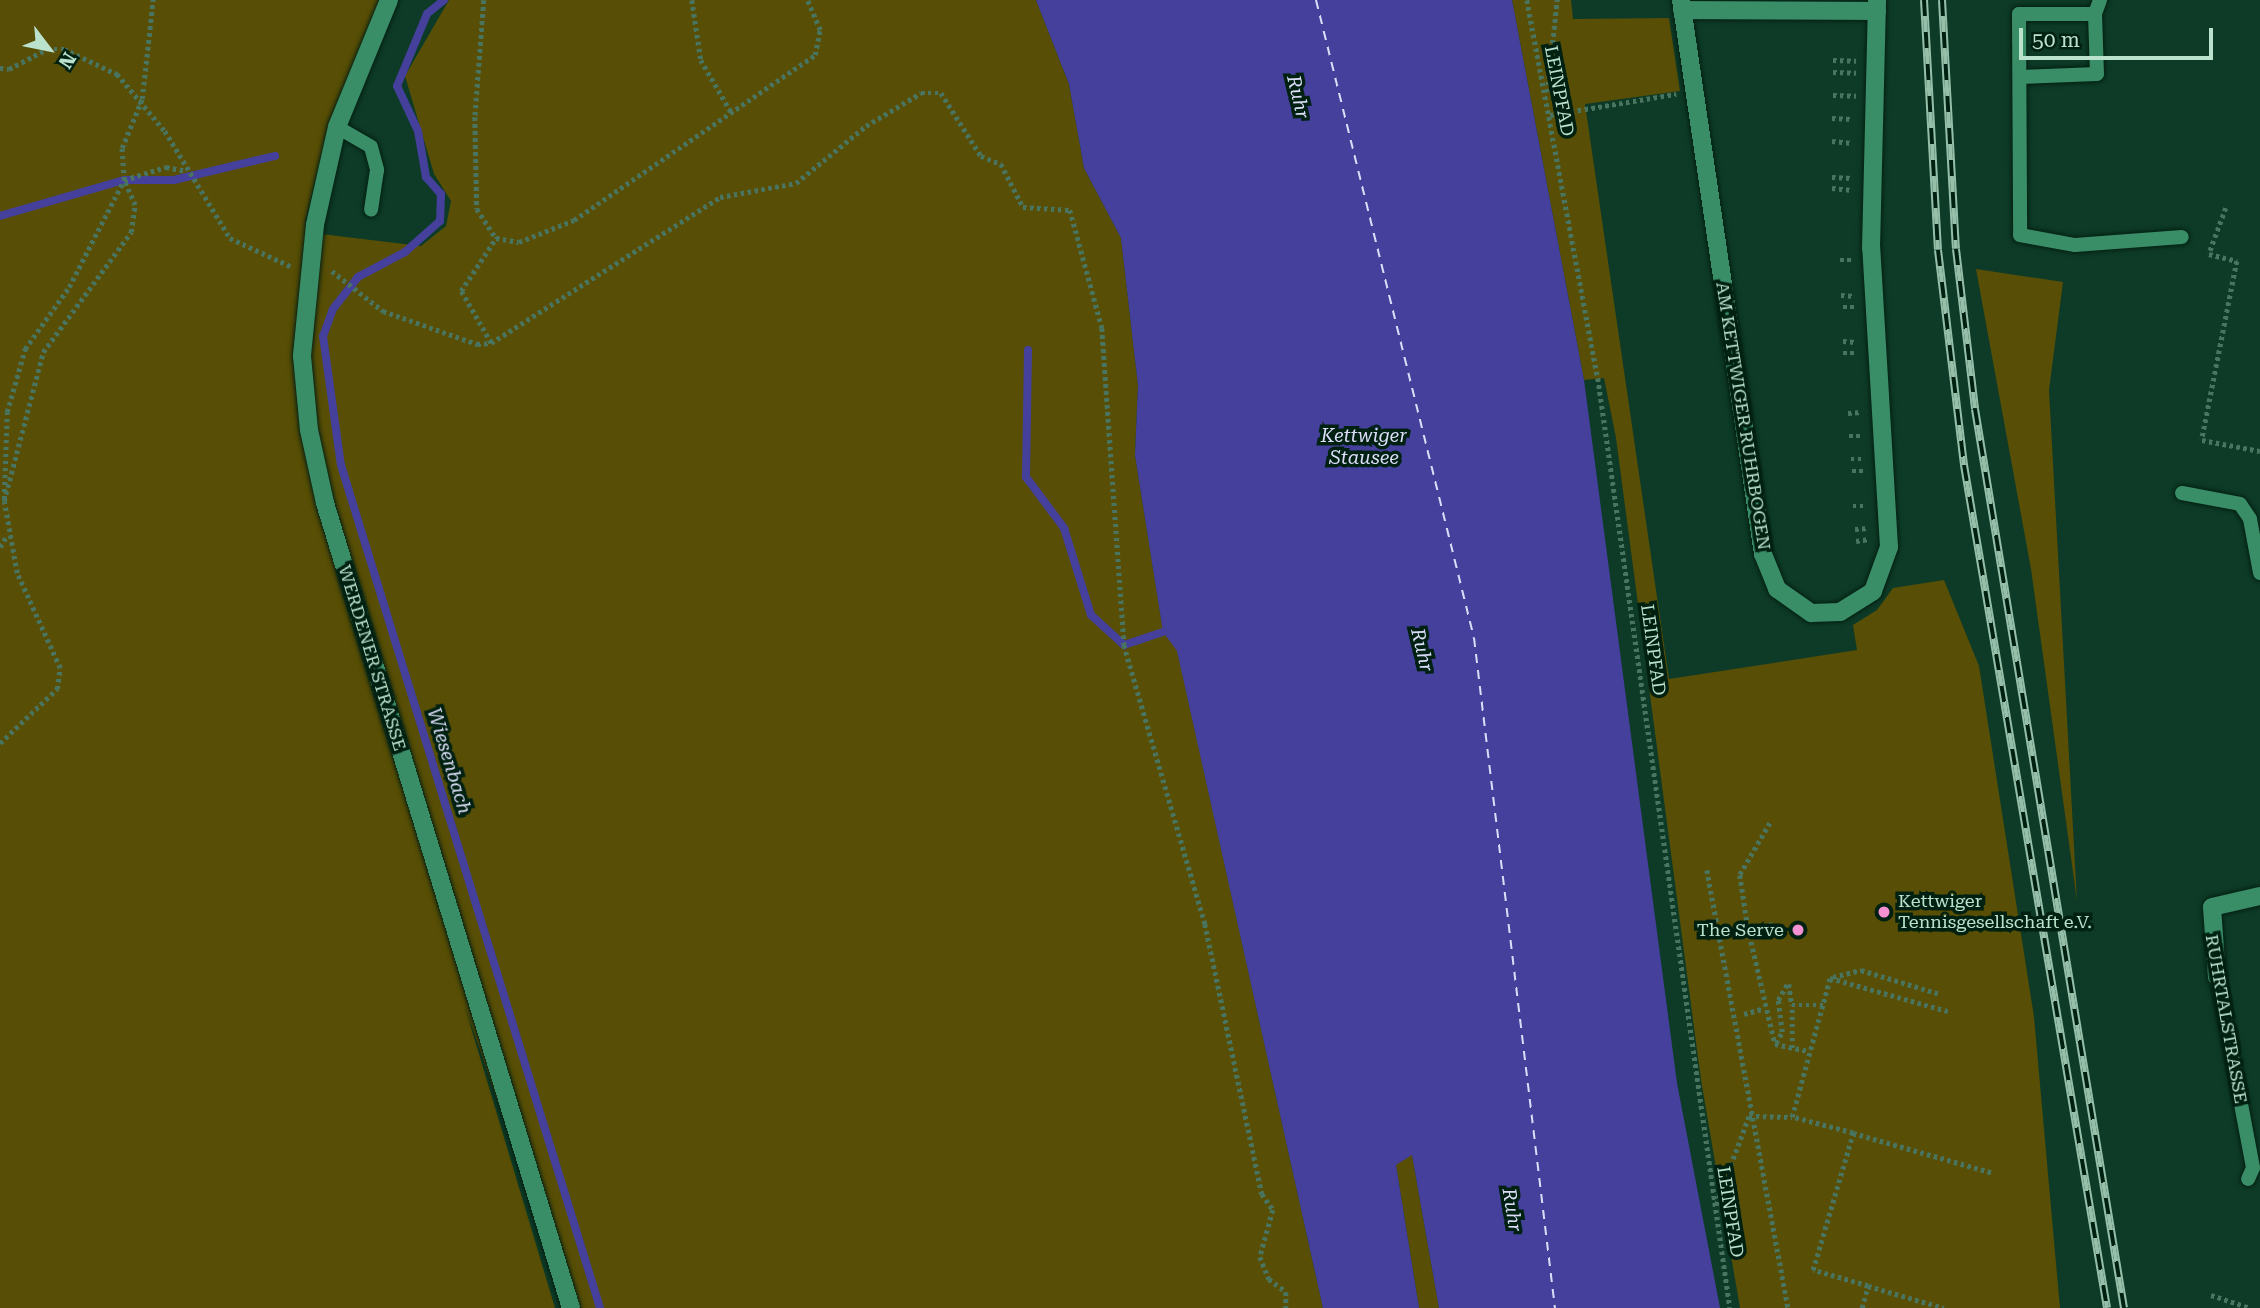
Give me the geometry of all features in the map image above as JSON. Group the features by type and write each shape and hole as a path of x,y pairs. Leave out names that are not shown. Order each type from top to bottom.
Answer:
{"street":[{"name":"WERDENER STRASSE","path":"389,0 337,127 309,268 302,356 325,503 571,1308"},
{"name":"AM KETTWIGER RUHRBOGEN","path":"1681,5 1877,6 1871,248 1889,547 1873,591 1840,611 1811,613 1788,601 1763,554 1681,5"},
{"name":"RUHRTALSTRASSE","path":"2217,976 2212,907 2260,896"}],"lane":[{"path":"2020,77 2097,74 2097,7 2020,14 2020,77 2020,235 2076,245 2182,237"},
{"path":"337,127 371,147 377,170 371,210"},
{"path":"2182,493 2240,504 2250,519 2260,573"},
{"name":"RUHRTALSTRASSE","path":"2217,976 2253,1168 2248,1179"}],"path":[{"path":"4,501 43,352 131,232 135,205 124,180 122,148 142,99 153,0"},
{"path":"484,0 475,117 477,209 496,238 519,242 574,220 815,55 820,30 807,0"},
{"path":"692,0 701,60 731,111"},
{"name":"LEINPFAD","path":"1527,0 1547,93 1598,378 1730,1308"},
{"path":"1547,93 1557,0"},
{"path":"0,68 9,69 47,49 64,50 117,74 142,99 230,238 282,266 329,269 383,311 477,344 491,343 720,197 796,183 866,126 921,93 941,93 981,156 1001,164 1023,207 1070,210 1102,328 1124,645 1205,924 1262,1194 1273,1210 1260,1257 1269,1279 1286,1292 1286,1308"},
{"path":"1550,115 1694,92"},
{"path":"0,743 58,689 60,668 6,537 6,412 25,349 69,286 124,180 166,167 188,171"},
{"path":"2226,208 2209,254 2237,261 2202,440 2260,451"},
{"path":"491,343 461,291 496,238"},
{"path":"329,257 329,269"},
{"path":"0,547 6,537"},
{"path":"1770,823 1740,875 1762,1009 1775,1044"},
{"path":"1707,870 1749,1116 1788,1308"},
{"path":"1748,928 1774,924"},
{"path":"1830,978 1861,970 1940,994"},
{"path":"1792,1117 1830,978"},
{"path":"1830,978 1951,1012"},
{"path":"1775,1044 1782,1032 1778,1000 1788,983 1792,1005 1791,1048"},
{"path":"1792,1005 1823,1005"},
{"path":"1744,1014 1762,1009"},
{"path":"1775,1044 1810,1051"},
{"path":"1715,1206 1749,1116"},
{"path":"1749,1116 1792,1117 1993,1173"},
{"path":"1853,1133 1813,1270 1944,1308"},
{"path":"1862,1308 1868,1286"},
{"path":"2211,1295 2250,1308"}],"shaded area":[{"path":"0,0 386,0 325,142 305,222 321,234 421,246 446,226 451,201 434,174 405,76 449,0 1036,0 1069,84 1084,168 1121,238 1138,385 1135,455 1163,631 1177,650 1323,1308 569,1308 465,1007 555,1308 0,1308"},
{"name":"Kettwiger Tennisgesellschaft e.V.","path":"1512,0 1571,0 1573,19 1669,18 1680,91 1585,104 1669,679 1857,650 1853,625 1877,610 1893,588 1944,580 1979,666 2034,1017 2060,1308 1740,1308 1701,1080 1616,438 1604,378 1584,380"},
{"path":"1976,269 2063,282 2049,390 2077,901 2031,569"},
{"path":"1402,1155 1412,1155 1439,1308 1419,1308 1396,1165"}],"water":[{"name":"Kettwiger Stausee","path":"1036,0 1512,0 1584,380 1677,1083 1720,1308 1439,1308 1412,1155 1396,1165 1419,1308 1323,1308 1177,651 1163,632 1135,455 1138,385 1121,238 1084,168 1069,84"}],"waterway":[{"name":"Wiesenbach","path":"444,0 427,14 397,86 418,131 426,177 441,194 440,221 405,252 358,277 333,309 323,336 341,465 600,1308"},
{"path":"0,216 124,180 174,180 275,156"},
{"path":"1028,350 1026,477 1064,528 1091,615 1124,645 1163,632"}],"ferry route":[{"path":"1316,0 1474,638 1555,1308"}],"railway":[{"path":"1924,0 1938,250 1964,465 2107,1308"},
{"path":"1942,0 1956,249 1975,409 2124,1308"}],"place":[{"name":"Kettwiger Tennisgesellschaft e.V.","path":"1884,912"},
{"name":"The Serve","path":"1798,930"}],"water label":[{"name":"Ruhr","path":"1298,97"},
{"name":"Ruhr","path":"1422,650"},
{"name":"Ruhr","path":"1512,1210"}]}
